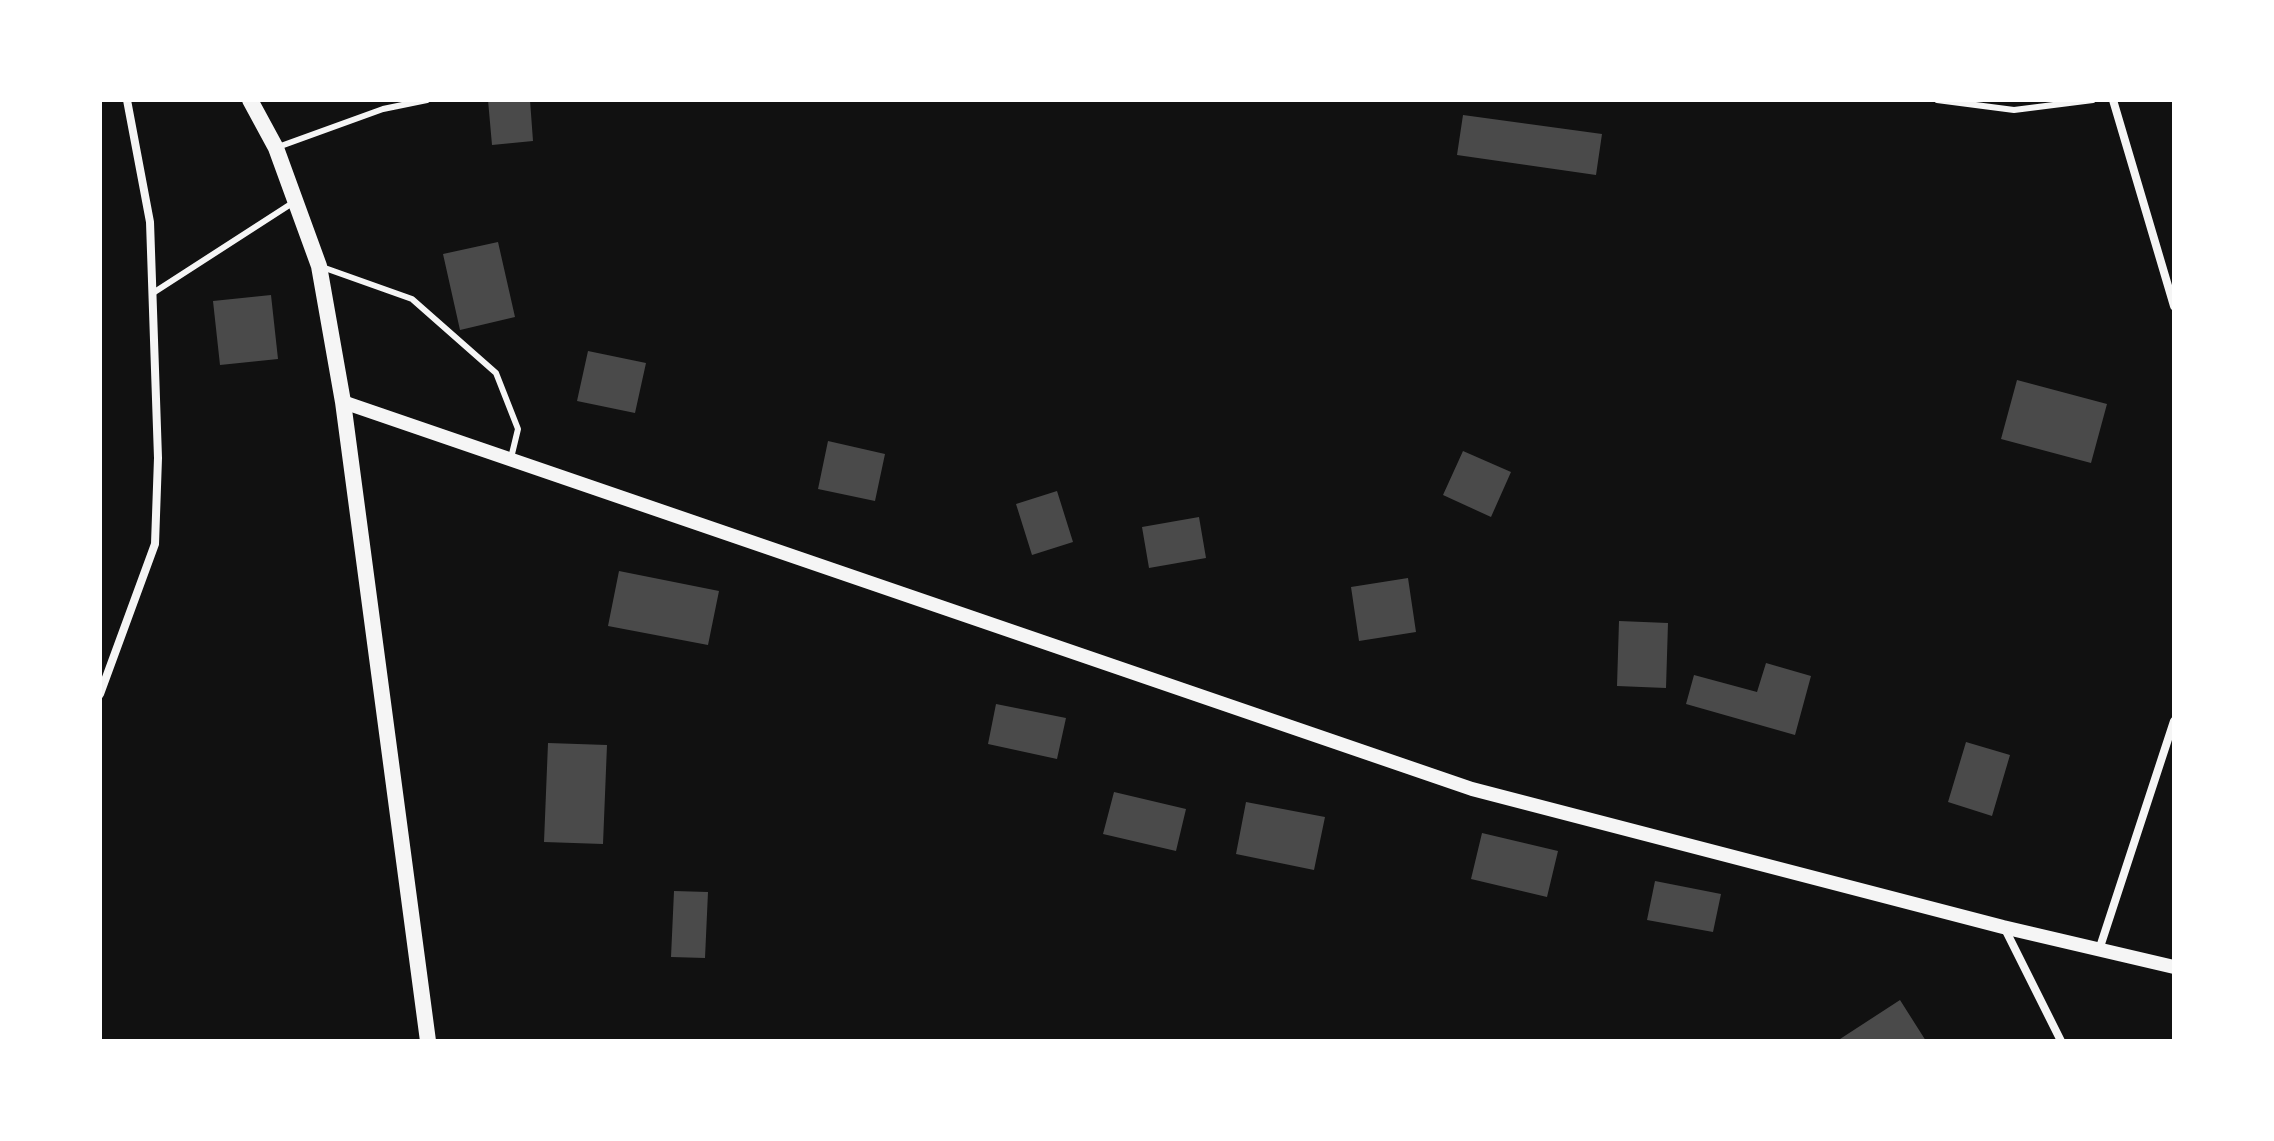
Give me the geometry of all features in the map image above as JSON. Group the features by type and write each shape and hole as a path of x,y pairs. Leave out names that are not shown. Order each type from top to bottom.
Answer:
{"main road":[{"path":"250,100 276,148 319,266 343,402 428,1041"}],"street":[{"path":"100,694 155,544 158,458 150,222 127,100"},
{"path":"2113,100 2174,306"},
{"path":"343,402 1472,789 2003,927 2174,967"},
{"path":"2099,951 2174,721"},
{"path":"2003,927 2061,1041"}],"lane":[{"path":"276,148 383,109 427,100"},
{"path":"1937,100 2014,110 2093,100"},
{"path":"153,293 294,202"},
{"path":"319,266 412,299 496,373 518,429 510,460"}],"building":[{"path":"488,100 530,100 533,141 492,145"},
{"path":"1463,115 1602,134 1596,175 1457,155"},
{"path":"498,242 515,317 460,330 443,254"},
{"path":"271,295 278,359 220,365 213,301"},
{"path":"588,351 646,363 635,413 577,401"},
{"path":"2017,380 2107,404 2091,463 2001,439"},
{"path":"828,441 885,454 875,501 818,489"},
{"path":"1463,451 1511,472 1491,517 1443,495"},
{"path":"1057,491 1073,542 1032,555 1016,504"},
{"path":"1199,517 1206,558 1149,568 1142,527"},
{"path":"619,571 719,591 708,645 608,626"},
{"path":"1408,578 1416,632 1359,641 1351,587"},
{"path":"1619,621 1668,623 1666,688 1617,686"},
{"path":"1766,663 1811,676 1795,735 1686,704 1694,675 1757,692"},
{"path":"996,704 1066,718 1057,759 988,744"},
{"path":"1966,742 2010,755 1992,816 1948,802"},
{"path":"548,743 607,745 603,844 544,842"},
{"path":"1114,792 1186,809 1176,851 1103,834"},
{"path":"1246,802 1325,817 1314,870 1236,854"},
{"path":"1482,833 1558,851 1547,897 1471,879"},
{"path":"1655,881 1721,894 1713,932 1647,920"},
{"path":"674,891 708,892 705,958 671,957"},
{"path":"1900,1000 1926,1041 1841,1041 1840,1039"}]}
